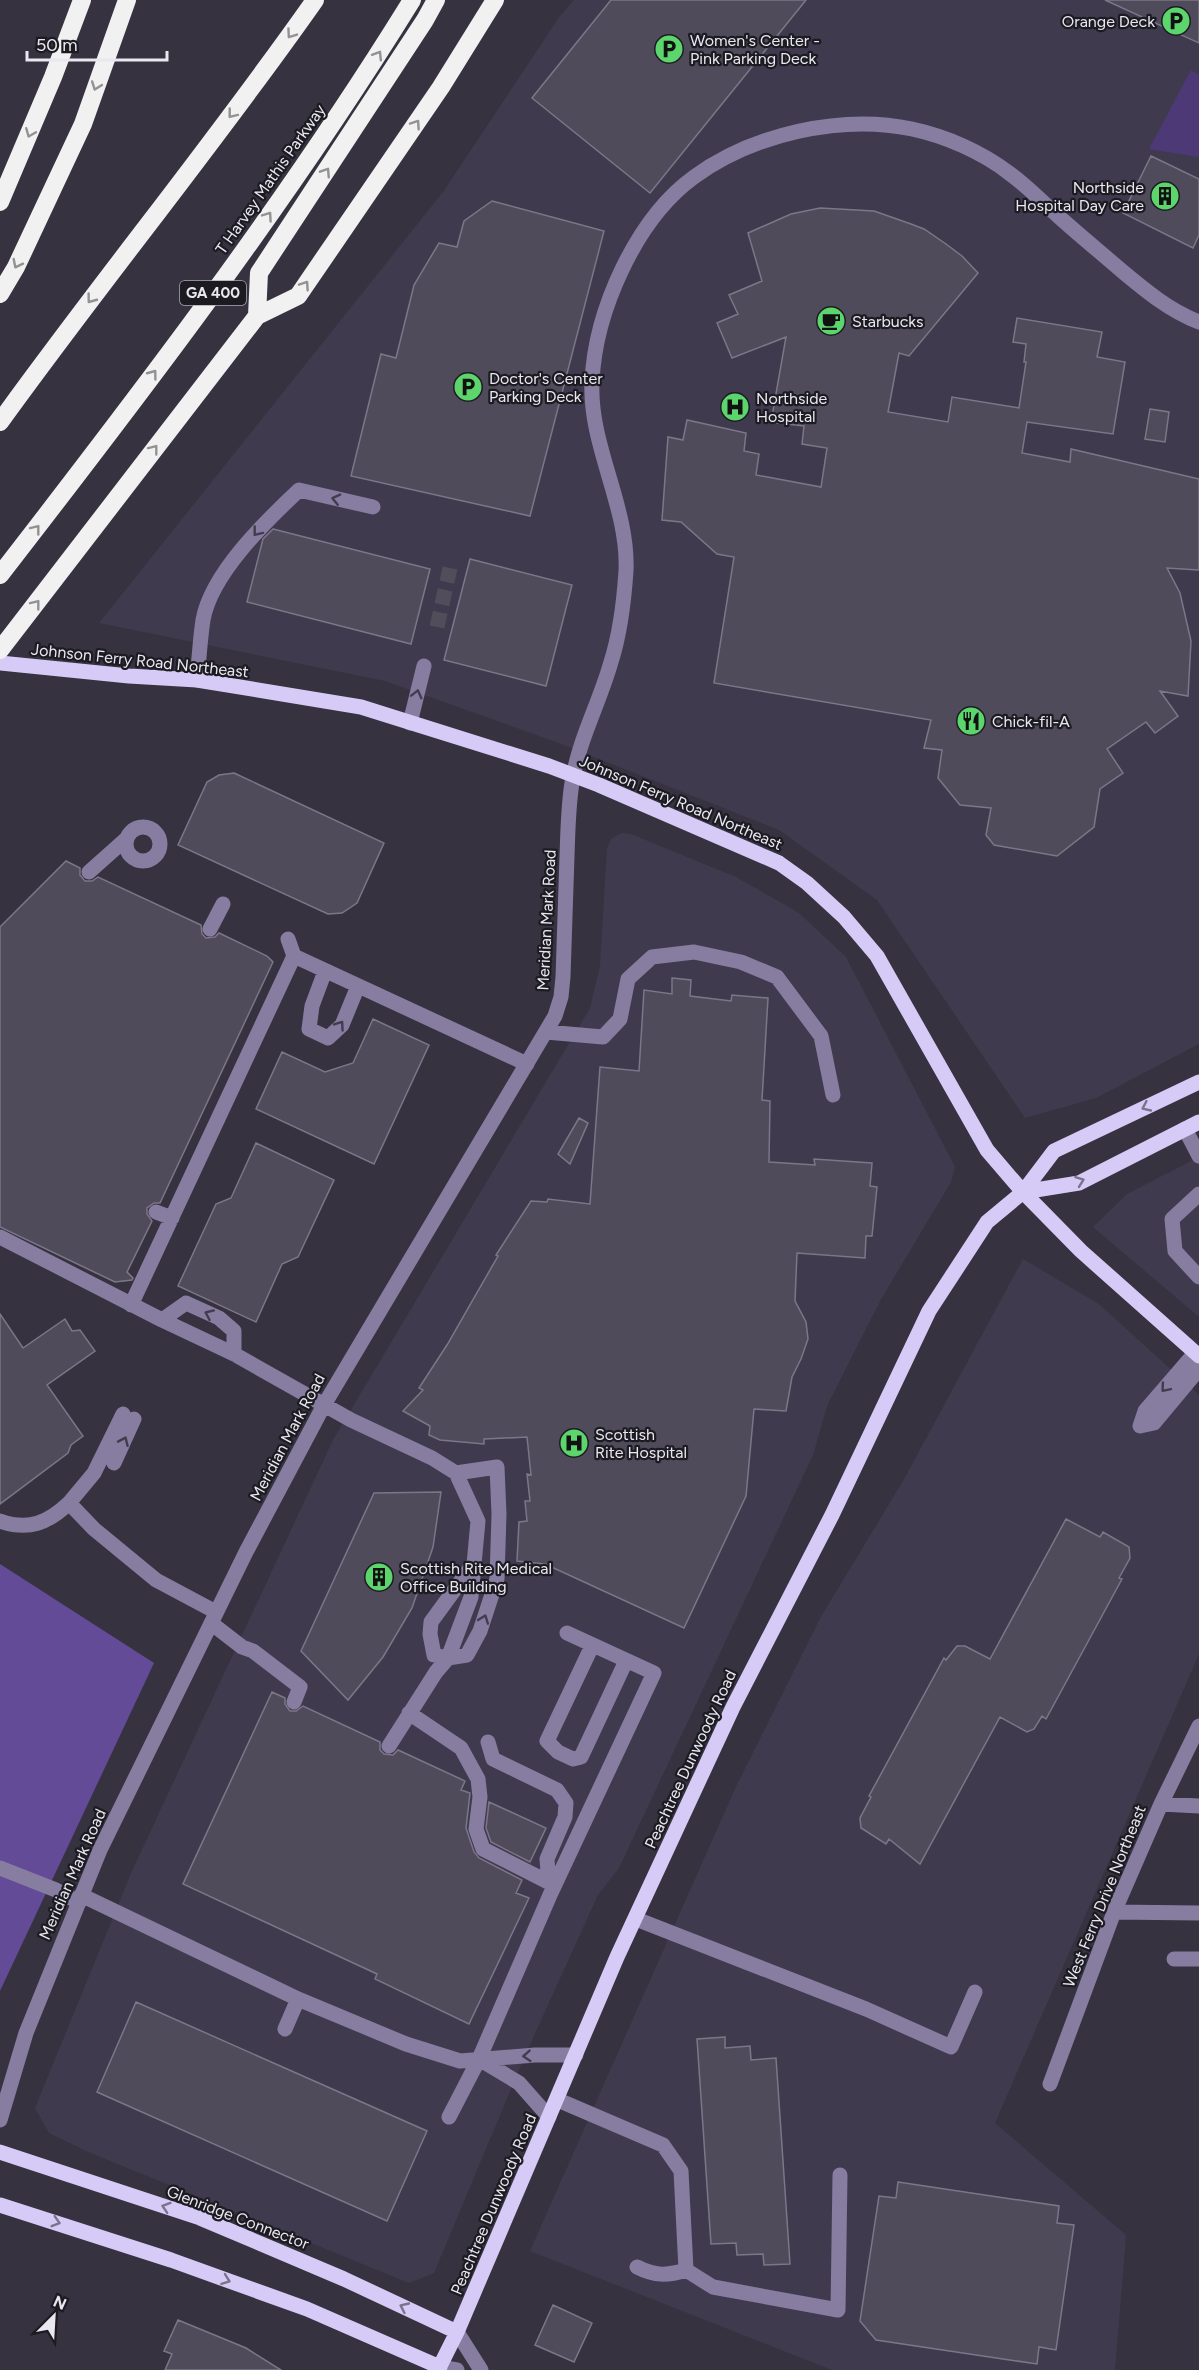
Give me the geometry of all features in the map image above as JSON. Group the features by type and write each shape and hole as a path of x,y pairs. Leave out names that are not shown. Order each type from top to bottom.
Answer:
{"highway":[{"path":"0,202 53,77 82,0"},
{"path":"0,422 52,350 267,68 315,0"},
{"name":"T Harvey Mathis Parkway","path":"0,575 238,259 361,82 412,0"},
{"path":"257,316 259,273 425,21 436,0"},
{"path":"0,650 257,316 298,296 441,87 495,0"},
{"path":"0,294 16,267 83,123 125,6"}],"main road":[{"name":"Johnson Ferry Road Northeast","path":"0,663 129,676 197,680 361,707 573,775 779,863 807,883 844,917 877,956 987,1150 1023,1192 1081,1251 1197,1354"},
{"name":"Peachtree Dunwoody Road","path":"439,2368 457,2332 636,1919 733,1707 832,1515 929,1311 987,1222 1023,1192 1054,1151 1199,1082"},
{"path":"1023,1192 1078,1183 1192,1125"},
{"name":"Glenridge Connector","path":"0,2152 200,2218 344,2279 457,2332"},
{"path":"0,2205 161,2257 307,2309 439,2368"}],"street":[{"name":"Meridian Mark Road","path":"0,2120 26,2033 80,1898 110,1830 214,1618 324,1405 546,1032 561,997 569,810 573,775 612,662 618,635 626,570 625,540 599,439 593,409 592,382 599,327 618,276 642,234 672,196 692,178 717,162 746,149 784,135 821,127 867,123 913,129 963,146 1009,172 1147,292 1185,317 1199,322"},
{"path":"197,680 203,618 213,588 263,524 299,490 373,507"},
{"path":"410,723 424,666"},
{"path":"89,872 126,839"},
{"path":"210,929 223,904"},
{"path":"131,1305 294,956 288,939"},
{"path":"546,1032 603,1037 620,1019 628,979 652,957 694,952 741,962 777,978 821,1036 833,1095"},
{"path":"294,956 527,1064"},
{"path":"325,970 312,1006 309,1029 328,1038 342,1025 358,986"},
{"path":"1192,1125 1199,1156"},
{"path":"1199,1194 1172,1219 1175,1251 1199,1277"},
{"path":"156,1212 172,1218"},
{"path":"0,1237 131,1305 234,1354 324,1405 432,1458 456,1473 478,1521 471,1597 448,1658 436,1672 390,1746"},
{"path":"162,1320 186,1304 219,1318 234,1331 234,1354"},
{"path":"1197,1354 1145,1411 1140,1426 1154,1423 1199,1369"},
{"path":"0,1521 11,1525 42,1524 55,1516 108,1460 128,1416"},
{"path":"456,1473 497,1467 499,1493 497,1579 480,1631 467,1655 448,1658 434,1655 430,1622 476,1560"},
{"path":"69,1503 94,1529 156,1580 214,1618 242,1647 253,1651 300,1687 294,1702"},
{"path":"449,2117 479,2060 557,1881 654,1673 567,1633"},
{"path":"592,1646 547,1741 558,1752 573,1759 581,1757 626,1661"},
{"path":"409,1713 461,1748 478,1779 480,1797 476,1829 483,1849 557,1881"},
{"name":"West Ferry Drive Northeast","path":"1050,2084 1114,1912 1161,1804 1199,1726"},
{"path":"488,1742 493,1759 557,1790 566,1803 566,1817 548,1859 548,1872 557,1881"},
{"path":"1161,1804 1199,1806"},
{"path":"0,1868 80,1898 298,1999 406,2044 460,2061 576,2055"},
{"path":"1114,1912 1199,1912"},
{"path":"636,1919 866,2009 951,2047 975,1992"},
{"path":"1174,1959 1199,1959"},
{"path":"285,2029 298,1999"},
{"path":"479,2060 519,2083 549,2117"},
{"path":"558,2100 663,2145 681,2171 686,2270"},
{"path":"637,2267 651,2274 669,2275 686,2270 713,2287 838,2310 840,2175"},
{"path":"457,2332 481,2370"},
{"path":"439,2368 457,2370"}],"shaded area":[{"name":"Northside Hospital","path":"574,0 1199,0 1199,1044 1096,1098 1025,1118 877,900 779,830 556,742 385,681 99,623 443,192 560,16"},
{"path":"1191,70 1199,75 1199,157 1149,149"},
{"name":"Scottish Rite Hospital","path":"622,833 631,834 736,877 799,913 846,957 955,1167 951,1182 880,1301 827,1406 813,1455 619,1868 598,1895 527,2051 434,2273 409,2283 86,2151 49,2133 35,2108 132,1871 333,1440 590,1008 600,966 607,848 612,838"},
{"path":"1199,1157 1199,1317 1093,1227 1127,1194"},
{"path":"1023,1259 1099,1304 1199,1395 1199,1654 995,2123 1126,2235 1115,2370 832,2370 530,2251 734,1791 822,1615 903,1481"},
{"path":"0,1564 154,1663 0,1991"}],"building":[{"name":"Women's Center - Pink Parking Deck","path":"611,0 806,0 650,193 532,98"},
{"name":"Orange Deck","path":"1105,0 1199,0 1199,43"},
{"name":"Northside Hospital Day Care","path":"1151,156 1199,179 1199,235 1193,248 1123,213"},
{"name":"Doctor's Center Parking Deck","path":"492,201 604,231 530,516 351,476 381,354 396,358 414,285 439,243 457,247 464,221"},
{"path":"820,208 874,211 924,229 962,256 978,273 909,356 899,353 888,412 948,422 952,397 1019,408 1026,362 1024,362 1026,344 1013,342 1017,318 1102,332 1097,357 1125,362 1113,434 1027,422 1022,453 1070,462 1071,449 1199,479 1199,570 1167,568 1180,593 1191,641 1188,696 1160,691 1178,716 1155,733 1146,722 1107,749 1123,773 1100,789 1094,827 1057,856 994,845 986,835 991,808 960,805 938,778 942,750 924,748 931,720 714,683 734,557 717,554 681,522 662,520 668,437 683,440 687,420 746,433 744,451 759,454 756,475 821,487 827,448 802,444 804,426 771,422 786,337 732,358 717,323 738,314 729,295 762,281 748,233 791,214"},
{"path":"1150,409 1169,412 1165,442 1145,439"},
{"path":"273,529 430,569 411,644 247,602 263,539"},
{"path":"470,559 572,585 546,686 444,660"},
{"path":"234,773 384,843 357,903 342,913 328,914 178,845 207,782 219,775"},
{"path":"66,861 80,868 80,875 85,881 92,881 98,877 201,925 202,934 206,938 215,937 219,933 267,956 273,962 160,1203 154,1203 147,1208 147,1214 152,1221 127,1272 133,1278 132,1280 115,1282 0,1227 0,927"},
{"path":"672,978 691,980 690,996 731,1001 732,995 768,998 762,1100 770,1101 769,1162 815,1165 814,1159 872,1163 870,1186 877,1187 872,1236 866,1236 865,1258 797,1253 795,1301 806,1322 808,1339 792,1377 786,1411 754,1409 746,1496 684,1628 545,1564 517,1561 519,1522 527,1521 525,1501 530,1501 527,1474 531,1475 527,1437 484,1439 484,1444 440,1440 429,1435 430,1426 403,1411 423,1390 419,1388 447,1345 498,1256 496,1255 531,1201 547,1202 548,1199 590,1204 600,1067 639,1071 644,990 672,994"},
{"path":"373,1019 429,1045 374,1164 256,1109 282,1052 325,1072 353,1063"},
{"path":"579,1118 588,1123 570,1164 558,1154"},
{"path":"256,1143 334,1180 298,1257 282,1264 256,1322 178,1286 216,1204 231,1198"},
{"path":"0,1314 23,1348 65,1319 72,1331 80,1330 95,1351 47,1385 83,1436 71,1445 68,1453 0,1504"},
{"name":"Scottish Rite Medical Office Building","path":"441,1492 433,1547 412,1608 383,1657 348,1700 301,1651 374,1493"},
{"path":"1066,1519 1100,1537 1103,1532 1129,1547 1130,1558 1119,1578 1122,1579 1046,1719 1042,1716 1034,1729 1027,1732 1000,1717 920,1864 889,1839 886,1844 861,1828 860,1818 871,1797 869,1796 944,1658 946,1660 957,1646 965,1646 990,1659"},
{"path":"272,1692 285,1698 285,1704 290,1711 296,1711 303,1706 380,1742 380,1750 384,1754 393,1755 398,1750 465,1781 461,1790 470,1793 466,1828 474,1852 479,1858 522,1880 516,1893 529,1898 469,2024 375,1979 377,1974 183,1884"},
{"path":"489,1802 546,1828 530,1862 491,1842 486,1828"},
{"path":"136,2002 427,2131 387,2221 97,2092"},
{"path":"725,2037 725,2048 750,2046 751,2060 776,2058 790,2264 764,2265 763,2254 737,2255 736,2243 711,2244 697,2039"},
{"path":"898,2182 1059,2206 1057,2223 1074,2225 1056,2350 1039,2347 1037,2364 876,2340 860,2321 879,2196 896,2198"},
{"path":"553,2305 592,2323 574,2362 535,2345"},
{"path":"178,2320 246,2348 281,2370 165,2370 172,2354 164,2351"}],"tunnel":[{"path":"437,627 450,568"}],"place":[{"name":"Orange Deck","path":"1176,21"},
{"name":"Women's Center - Pink Parking Deck","path":"669,49"},
{"name":"Northside Hospital Day Care","path":"1165,196"},
{"name":"Starbucks","path":"831,321"},
{"name":"Doctor's Center Parking Deck","path":"468,387"},
{"name":"Northside Hospital","path":"735,407"},
{"name":"Chick-fil-A","path":"971,721"},
{"name":"Scottish Rite Hospital","path":"574,1443"},
{"name":"Scottish Rite Medical Office Building","path":"379,1577"}]}
